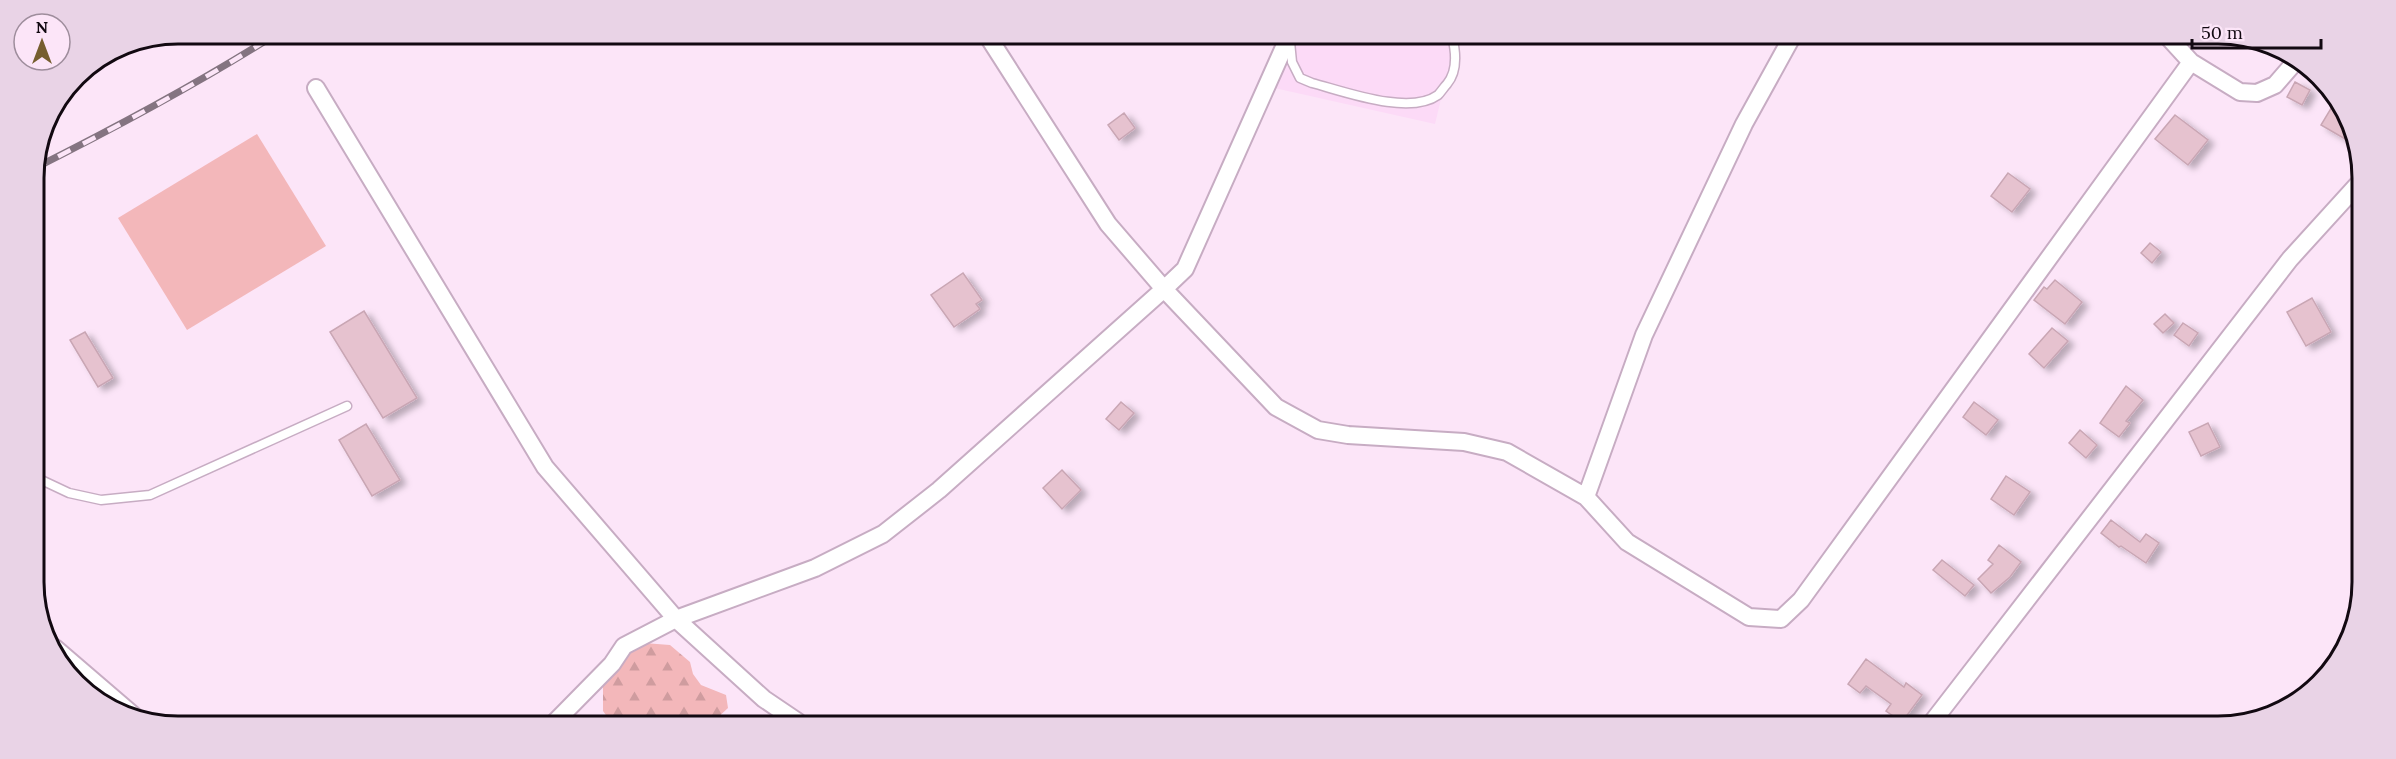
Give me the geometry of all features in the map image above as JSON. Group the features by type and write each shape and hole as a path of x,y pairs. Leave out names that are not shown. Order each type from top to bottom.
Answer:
{"street":[{"path":"993,44 1108,224 1164,289 1276,407 1318,430 1348,435 1464,442 1507,452 1586,497 1627,542 1749,617 1781,619 1801,600 2191,62"},
{"path":"561,716 612,663 624,646 676,619 815,568 883,534 939,490 1164,289 1185,268 1285,44"},
{"path":"1586,497 1644,335 1744,124 1788,44"},
{"path":"2174,44 2191,62 2240,92 2257,93 2275,86 2292,66"},
{"path":"316,88 545,467 676,619 764,699 789,716"},
{"path":"1938,715 2290,259 2352,191"},
{"path":"69,660 118,702"}],"lane":[{"path":"1290,44 1292,62 1300,78 1312,83 1401,104 1419,102 1437,95 1452,78 1456,51 1454,44"},
{"path":"44,481 69,493 101,500 150,495 347,406"}],"shaded area":[{"path":"1285,44 1454,44 1435,124 1266,86"}],"green space":[{"path":"257,134 326,246 187,330 118,218"},
{"path":"644,643 670,645 690,662 693,674 701,685 726,695 728,708 720,716 606,716 603,711 603,686 623,653"}],"building":[{"path":"2295,82 2310,90 2302,105 2287,97"},
{"path":"2332,106 2346,140 2321,125"},
{"path":"1124,113 1135,128 1119,140 1108,125"},
{"path":"2175,115 2208,140 2188,165 2155,139"},
{"path":"2008,173 2030,189 2012,212 1991,196"},
{"path":"2150,243 2161,252 2152,263 2141,253"},
{"path":"963,273 982,300 976,304 980,309 954,327 931,295"},
{"path":"2055,280 2082,302 2065,324 2034,300 2044,287 2047,289"},
{"path":"2312,298 2331,332 2306,346 2287,312"},
{"path":"364,311 417,398 383,418 330,332"},
{"path":"2165,314 2174,323 2163,333 2154,324"},
{"path":"2183,323 2198,333 2189,346 2174,335"},
{"path":"2052,328 2068,341 2044,368 2029,354"},
{"path":"85,332 113,378 98,387 70,340"},
{"path":"2126,386 2143,400 2126,421 2130,423 2119,437 2100,423"},
{"path":"1121,402 1134,413 1119,430 1106,419"},
{"path":"1974,402 1998,420 1986,435 1963,417"},
{"path":"2208,423 2220,447 2201,456 2189,432"},
{"path":"366,424 400,480 372,496 339,440"},
{"path":"2080,430 2097,445 2086,458 2069,443"},
{"path":"1062,470 1081,490 1062,509 1043,488"},
{"path":"2006,476 2030,492 2014,515 1991,499"},
{"path":"2111,520 2140,542 2146,534 2159,543 2146,563 2101,533"},
{"path":"1999,545 2021,562 2010,577 1991,593 1978,579 1993,564 1988,560"},
{"path":"1942,560 1974,585 1965,596 1933,570"},
{"path":"1866,659 1904,687 1906,683 1922,695 1907,715 1892,715 1886,711 1891,704 1866,686 1860,693 1848,684"}],"railway":[{"path":"45,163 157,104 260,44"}]}
